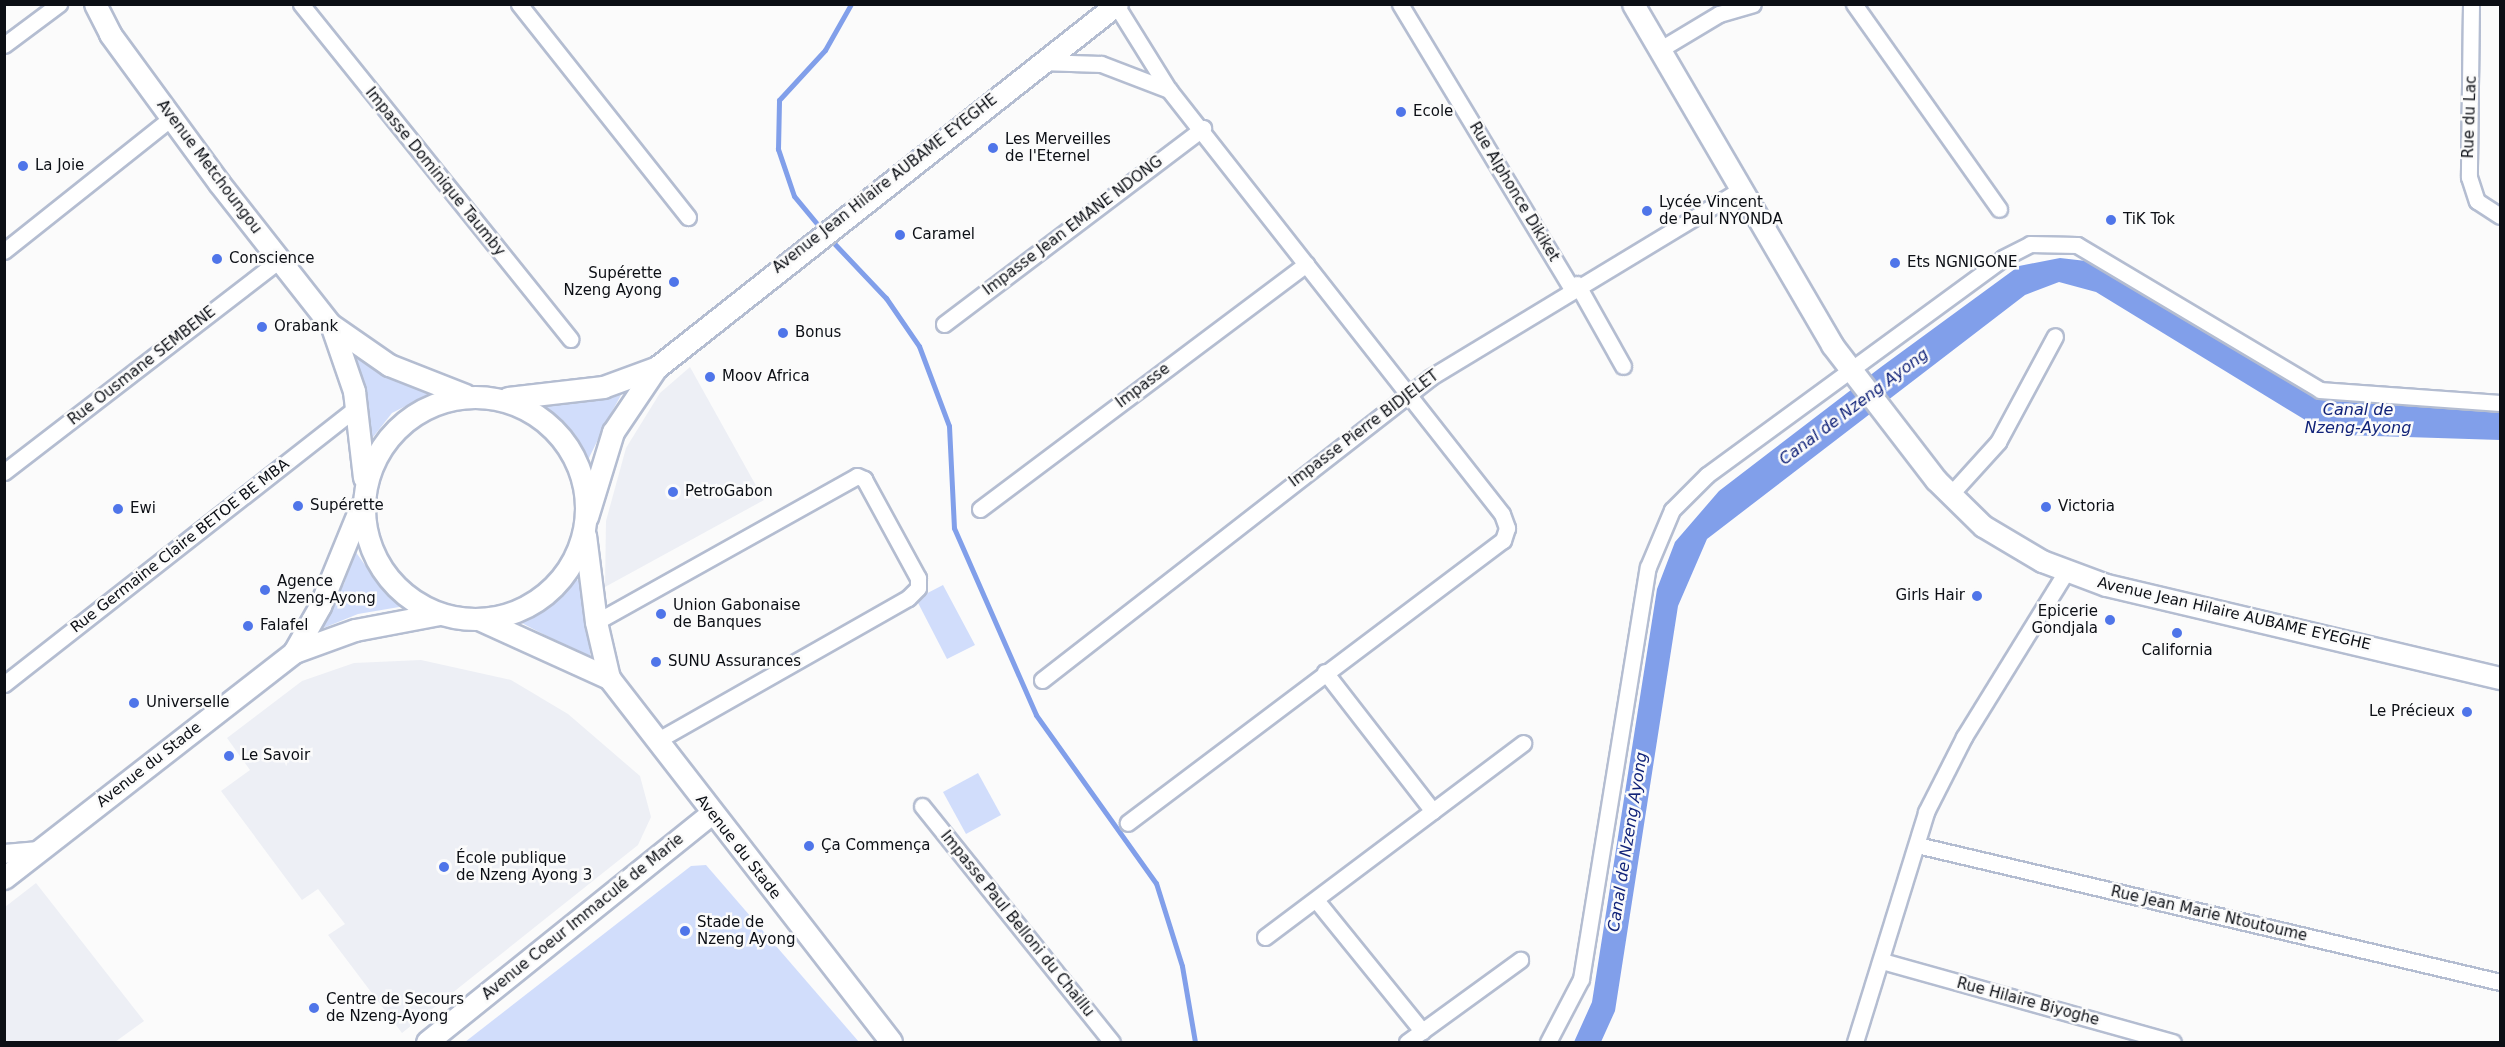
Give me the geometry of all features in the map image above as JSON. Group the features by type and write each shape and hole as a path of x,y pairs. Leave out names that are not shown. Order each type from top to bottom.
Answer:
{"main road":[{"name":"Avenue Metchoungou","path":"95,4 105,27 171,118 330,324"},
{"path":"1633,4 1738,191 1854,374"},
{"name":"Avenue Jean Hilaire AUBAME EYEGHE","path":"656,368 805,247 1040,62 1117,5"},
{"path":"330,324 389,365 468,396"},
{"path":"330,324 356,408 367,539 382,572 407,598 440,614 481,620 609,678"},
{"path":"294,652 320,606 378,450 402,423 433,404 468,396 497,398 555,396 656,368"},
{"path":"481,620 517,612 548,593 571,566 613,432 656,368"},
{"name":"Avenue Jean Hilaire AUBAME EYEGHE","path":"1854,374 1950,495 1983,526 2066,572 2175,604 2500,678"},
{"path":"497,398 527,409 553,428 572,452 584,481 596,622 609,678"},
{"path":"294,652 355,630 440,614"},
{"name":"Avenue du Stade","path":"4,878 294,652"},
{"name":"Avenue du Stade","path":"609,678 891,1042"},
{"name":"Avenue Coeur Immaculé de Marie","path":"427,1042 712,813"}],"street":[{"path":"4,45 59,4"},
{"name":"Impasse Dominique Taumby","path":"301,4 570,339"},
{"path":"519,4 688,217"},
{"name":"Rue Alphonce Dikiket","path":"1400,4 1623,366"},
{"path":"1659,50 1719,14 1753,4"},
{"path":"1854,4 1999,209"},
{"name":"Rue du Lac","path":"2471,4 2469,177 2477,201 2500,216"},
{"path":"1117,5 1169,90 1203,128 1507,528 1503,540 1325,672 1128,823"},
{"path":"1040,62 1101,64 1169,90"},
{"path":"4,250 171,118"},
{"name":"Impasse Jean EMANE NDONG","path":"944,324 1203,128"},
{"name":"Impasse Pierre BIDJELET","path":"1042,680 1407,394 1574,286 1738,191"},
{"path":"1548,1042 1569,1009 1587,954 1648,567 1657,539 1693,487 1854,374 2020,248 2060,242 2111,262 2320,390 2500,403"},
{"name":"Rue Ousmane SEMBENE","path":"4,472 279,260"},
{"name":"Impasse","path":"980,509 1306,264"},
{"path":"1950,495 1998,442 2055,336"},
{"name":"Rue Germaine Claire BETOE BE MBA","path":"4,684 356,408"},
{"path":"596,622 857,476 864,479 918,578 918,588 908,598 656,741"},
{"path":"1855,1042 1882,961 1926,812 1964,737 2066,572"},
{"path":"1325,672 1433,811"},
{"path":"1265,937 1523,743"},
{"name":"Impasse Paul Belloni du Chaillu","path":"922,806 1112,1042"},
{"name":"Rue Jean Marie Ntoutoume","path":"1917,844 2500,982"},
{"path":"4,854 39,851"},
{"path":"1316,900 1422,1031"},
{"path":"1407,1042 1520,960"},
{"name":"Rue Hilaire Biyoghe","path":"1882,961 2174,1042"}],"shaded area":[{"path":"354,351 429,394 392,413 370,441"},
{"name":"PetroGabon","path":"690,367 764,500 605,587 606,521 626,448 660,393"},
{"path":"626,386 587,462 571,434 543,406"},
{"path":"355,551 375,579 405,606 358,614 316,631 344,584"},
{"path":"568,577 580,581 591,659 516,620 539,609"},
{"path":"943,585 975,645 947,659 916,599"},
{"name":"École publique de Nzeng Ayong 3","path":"421,660 511,680 568,714 640,776 651,817 638,845 402,1033 328,935 345,924 318,889 302,900 221,791 250,770 227,738 302,681 354,663"},
{"path":"978,773 1001,815 966,834 943,792"},
{"name":"Stade de Nzeng Ayong","path":"706,865 859,1042 465,1042 691,866"},
{"path":"36,883 144,1021 115,1042 5,1042 5,907"}],"water":[{"name":"Canal de Nzeng-Ayong","path":"2060,258 2086,261 2140,288 2315,395 2500,413 2500,440 2344,435 2307,421 2096,292 2059,282 2025,295 1707,539 1678,606 1615,1011 1601,1042 1574,1042 1592,1002 1657,589 1675,542 1719,491 1881,367 2019,266"}],"waterway":[{"path":"823,231 794,196 778,149 779,100 825,50 851,4"},
{"path":"829,238 886,298 919,346 949,426 954,528 1036,715 1156,883 1182,966 1195,1042"}],"place":[{"name":"Ecole","path":"1401,112"},
{"name":"Les Merveilles de l'Eternel","path":"993,148"},
{"name":"La Joie","path":"23,166"},
{"name":"Lycée Vincent de Paul NYONDA","path":"1647,211"},
{"name":"TiK Tok","path":"2111,220"},
{"name":"Caramel","path":"900,235"},
{"name":"Conscience","path":"217,259"},
{"name":"Ets NGNIGONE","path":"1895,263"},
{"name":"Supérette Nzeng Ayong","path":"674,282"},
{"name":"Orabank","path":"262,327"},
{"name":"Bonus","path":"783,333"},
{"name":"Moov Africa","path":"710,377"},
{"name":"PetroGabon","path":"673,492"},
{"name":"Supérette","path":"298,506"},
{"name":"Victoria","path":"2046,507"},
{"name":"Ewi","path":"118,509"},
{"name":"Agence Nzeng-Ayong","path":"265,590"},
{"name":"Girls Hair","path":"1977,596"},
{"name":"Union Gabonaise de Banques","path":"661,614"},
{"name":"Epicerie Gondjala","path":"2110,620"},
{"name":"Falafel","path":"248,626"},
{"name":"California","path":"2177,633"},
{"name":"SUNU Assurances","path":"656,662"},
{"name":"Universelle","path":"134,703"},
{"name":"Le Précieux","path":"2467,712"},
{"name":"Le Savoir","path":"229,756"},
{"name":"Ça Commença","path":"809,846"},
{"name":"École publique de Nzeng Ayong 3","path":"444,867"},
{"name":"Stade de Nzeng Ayong","path":"685,931"},
{"name":"Centre de Secours de Nzeng-Ayong","path":"314,1008"}],"water label":[{"name":"Canal de Nzeng Ayong","path":"1854,407"},
{"name":"Canal de Nzeng Ayong","path":"1628,842"}]}
